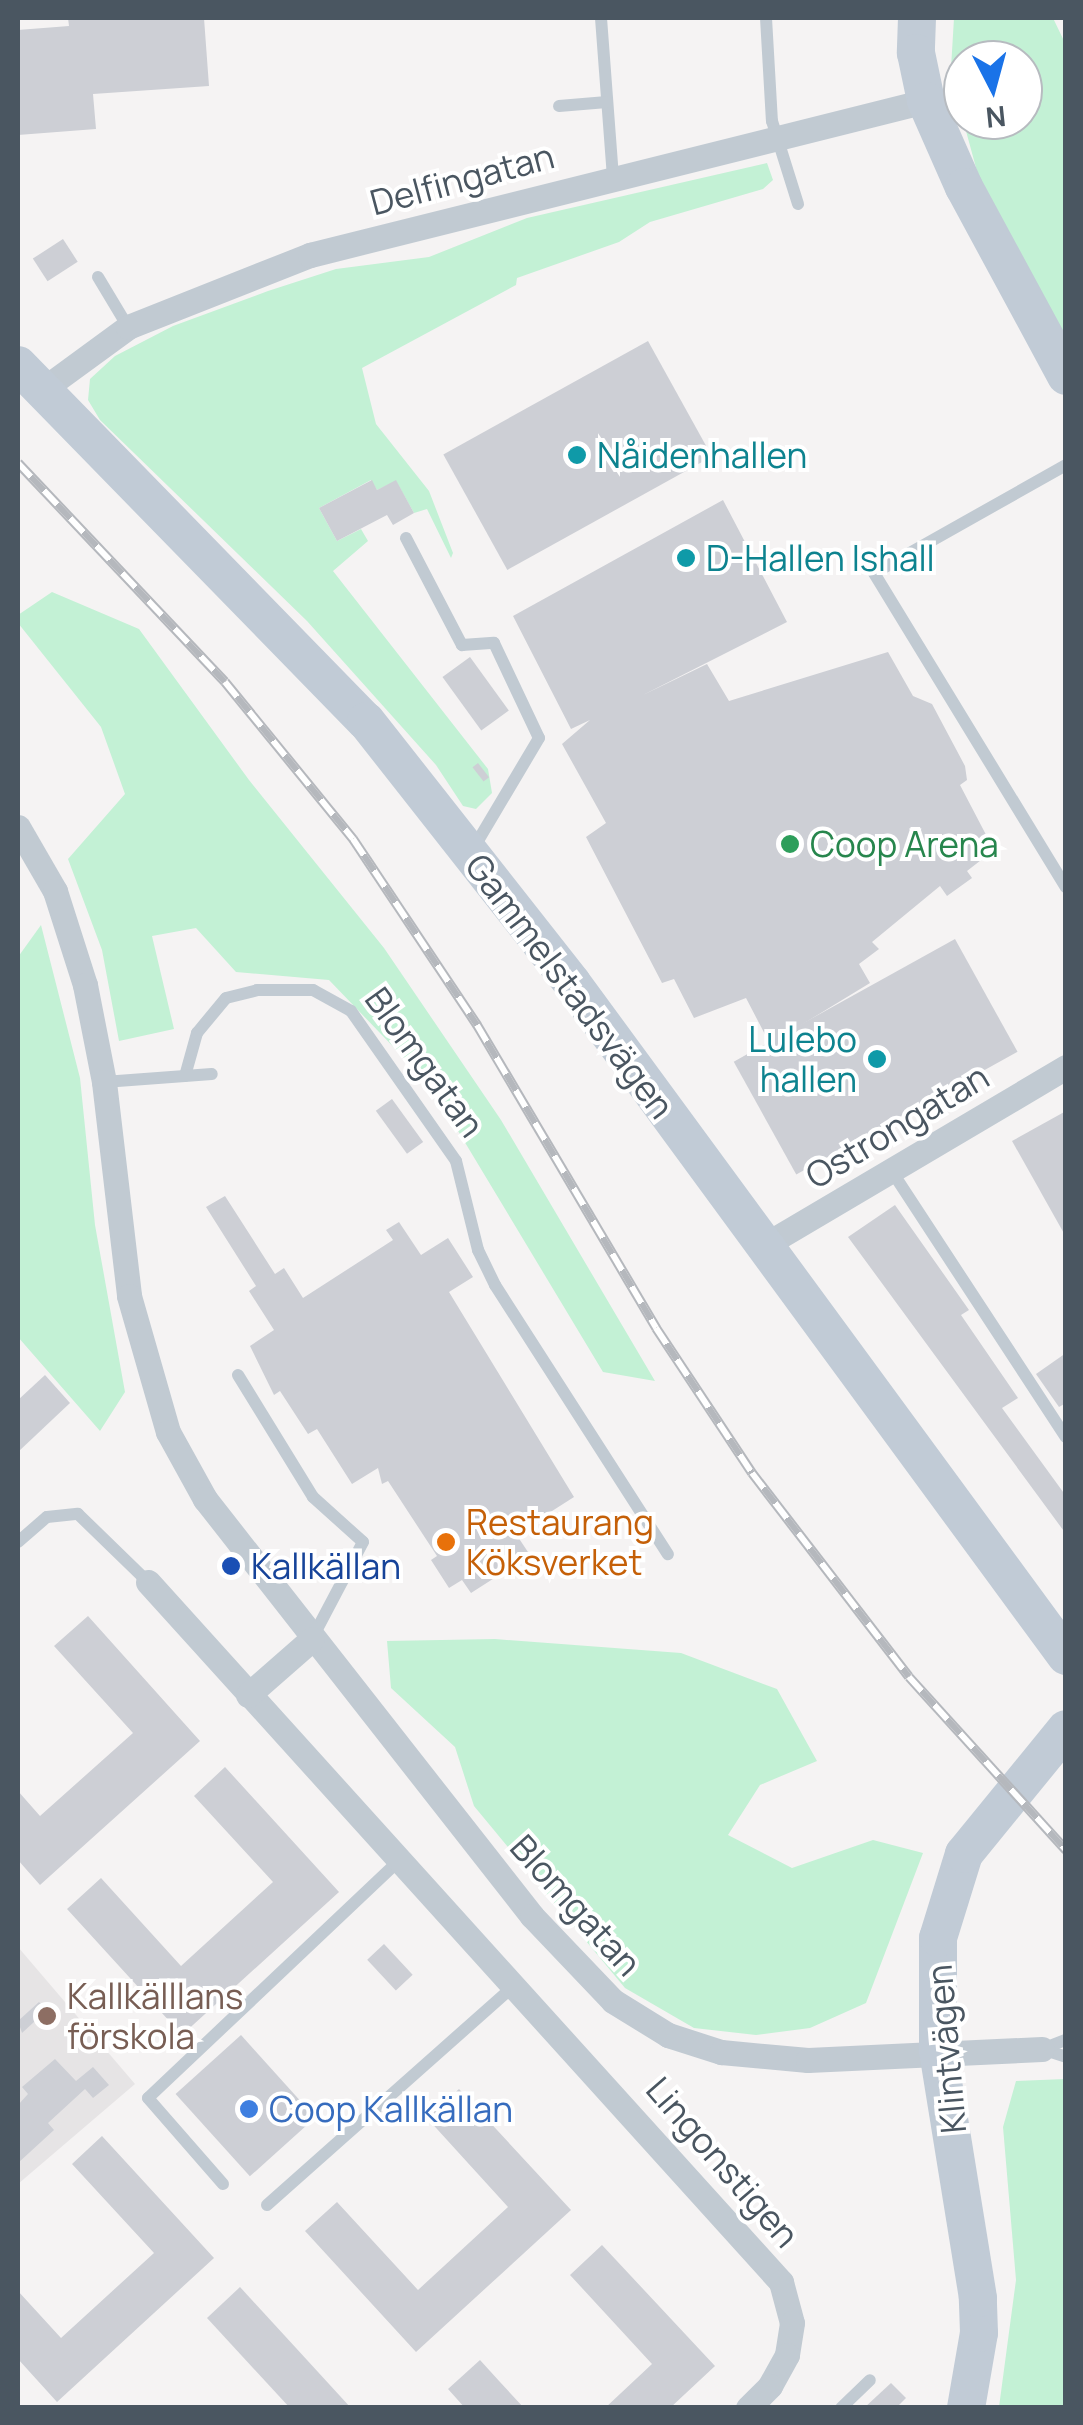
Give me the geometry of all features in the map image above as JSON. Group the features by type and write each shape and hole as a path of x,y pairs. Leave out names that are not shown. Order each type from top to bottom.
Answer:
{"street":[{"path":"917,18 916,53 926,102 964,187 1066,376"},
{"name":"Delfingatan","path":"30,378 128,327 310,255 612,176 926,102"},
{"name":"Gammelstadsvägen","path":"30,378 366,722 471,854 765,1245 1066,1656"},
{"name":"Blomgatan","path":"18,827 64,911 104,1082 129,1296 168,1432 205,1499 570,1962 641,2021 690,2044 762,2058 1058,2049"},
{"name":"Ostrongatan","path":"765,1245 1066,1067"},
{"name":"Lingonstigen","path":"148,1582 249,1704 516,1984 782,2282 792,2322 787,2356 770,2386 748,2408"},
{"path":"249,1704 312,1639"},
{"name":"Klintvägen","path":"966,2408 976,2362 978,2298 938,2050 935,1967 950,1883 989,1817 1066,1729"}],"lane":[{"path":"601,18 612,176"},
{"path":"766,18 772,121 798,204"},
{"path":"559,106 607,102"},
{"path":"98,277 128,327"},
{"path":"1066,465 874,573 1066,887"},
{"path":"406,538 462,645 494,643 539,738 471,854"},
{"name":"Blomgatan","path":"184,1076 197,1033 226,998 313,990 351,1011 456,1161 478,1250 495,1285 668,1554"},
{"path":"104,1082 212,1074"},
{"path":"892,1170 1066,1437"},
{"path":"238,1375 313,1496 363,1542 312,1639"},
{"name":"Lingonstigen","path":"18,1542 47,1517 78,1514 148,1582"},
{"path":"223,2184 148,2098 399,1861"},
{"path":"267,2206 516,1984"},
{"path":"841,2408 870,2380"}],"shaded area":[{"name":"Kallkälllans förskola","path":"18,1947 135,2084 18,2184"}],"green space":[{"path":"954,18 1053,18 1065,43 1065,340 978,175 968,140 1043,140 1043,40 953,40"},
{"path":"767,163 773,180 763,189 650,222 619,242 517,278 516,285 362,368 376,424 429,491 453,553 451,558 427,509 414,513 396,481 377,490 371,480 319,508 337,541 361,529 368,541 333,571 488,769 492,793 476,809 463,806 436,765 307,621 100,420 88,400 90,379 115,356 173,326 268,291 336,269 429,257 527,218"},
{"path":"52,592 139,629 249,780 384,948 501,1120 655,1381 603,1372 431,1086 329,980 236,972 196,928 152,936 174,1029 119,1041 102,950 68,859 125,794 101,727 18,623 18,615"},
{"path":"41,925 80,1078 95,1225 125,1392 100,1431 18,1337 18,957"},
{"path":"495,1639 681,1653 777,1689 817,1761 760,1785 728,1835 792,1868 873,1840 923,1853 866,2003 810,2028 756,2035 694,2028 625,1988 474,1806 455,1747 391,1688 387,1641"},
{"path":"1065,2079 1065,2407 999,2407 1016,2280 1003,2127 1016,2081"}],"building":[{"path":"68,18 204,18 209,86 93,94 96,129 18,135 18,30 69,26"},
{"path":"63,239 78,262 48,281 33,259"},
{"name":"Nåidenhallen","path":"648,341 712,456 507,570 443,454"},
{"path":"372,480 377,490 396,480 414,513 393,525 387,515 337,541 319,508"},
{"name":"Coop Arena","path":"723,500 787,622 643,695 707,664 729,701 888,652 913,696 932,704 965,766 967,780 960,785 994,850 967,871 972,878 947,896 940,886 872,942 879,949 859,964 870,983 770,1044 746,998 694,1018 674,979 662,983 586,837 606,823 562,744 590,720 571,729 513,616"},
{"path":"470,657 509,710 481,730 442,677"},
{"path":"478,763 489,777 484,781 472,767"},
{"name":"Lulebo hallen","path":"955,939 1018,1052 796,1174 734,1062"},
{"path":"392,1099 423,1142 407,1154 376,1111"},
{"path":"1066,1111 1066,1237 1012,1141"},
{"path":"225,1196 275,1274 284,1268 303,1298 393,1240 386,1230 399,1222 421,1255 448,1238 473,1277 449,1292 574,1497 516,1534 530,1555 471,1593 462,1580 449,1588 431,1560 437,1556 388,1481 382,1484 378,1468 352,1484 317,1429 308,1434 280,1391 274,1395 250,1346 274,1330 249,1291 256,1286 206,1207"},
{"path":"895,1205 969,1310 961,1315 1018,1398 1002,1408 1066,1496 1066,1534 848,1237"},
{"path":"1066,1353 1066,1403 1059,1407 1036,1374"},
{"path":"45,1375 70,1403 18,1452 18,1400"},
{"path":"88,1616 200,1741 40,1885 18,1860 18,1791 40,1816 133,1733 54,1646"},
{"path":"225,1767 339,1892 182,2035 67,1909 101,1878 181,1966 273,1882 194,1796"},
{"path":"384,1944 413,1975 396,1990 367,1960"},
{"path":"39,2002 47,2010 22,2033 18,2021"},
{"name":"Coop Kallkällan","path":"241,2035 315,2117 250,2176 176,2094"},
{"path":"55,2059 76,2081 93,2067 109,2085 93,2098 85,2089 48,2123 54,2130 18,2163 18,2105 28,2094 22,2087"},
{"path":"459,2089 571,2210 416,2352 305,2231 337,2202 418,2290 508,2207 427,2118"},
{"path":"102,2136 214,2258 57,2402 18,2359 18,2291 61,2338 154,2253 72,2164"},
{"path":"602,2245 715,2366 670,2408 605,2408 652,2364 570,2275"},
{"path":"240,2287 351,2408 290,2408 207,2318"},
{"path":"480,2360 524,2408 465,2408 448,2389"},
{"path":"891,2383 906,2398 896,2408 864,2408"}],"railway":[{"path":"18,463 225,682 353,839 477,1025 656,1328 752,1473 909,1677 1066,1850"}],"place":[{"name":"Nåidenhallen","path":"577,455"},
{"name":"D-Hallen Ishall","path":"686,558"},
{"name":"Coop Arena","path":"790,844"},
{"name":"Lulebo hallen","path":"877,1059"},
{"name":"Restaurang Köksverket","path":"446,1542"},
{"name":"Kallkällan","path":"231,1566"},
{"name":"Kallkälllans förskola","path":"47,2016"},
{"name":"Coop Kallkällan","path":"249,2109"}]}
